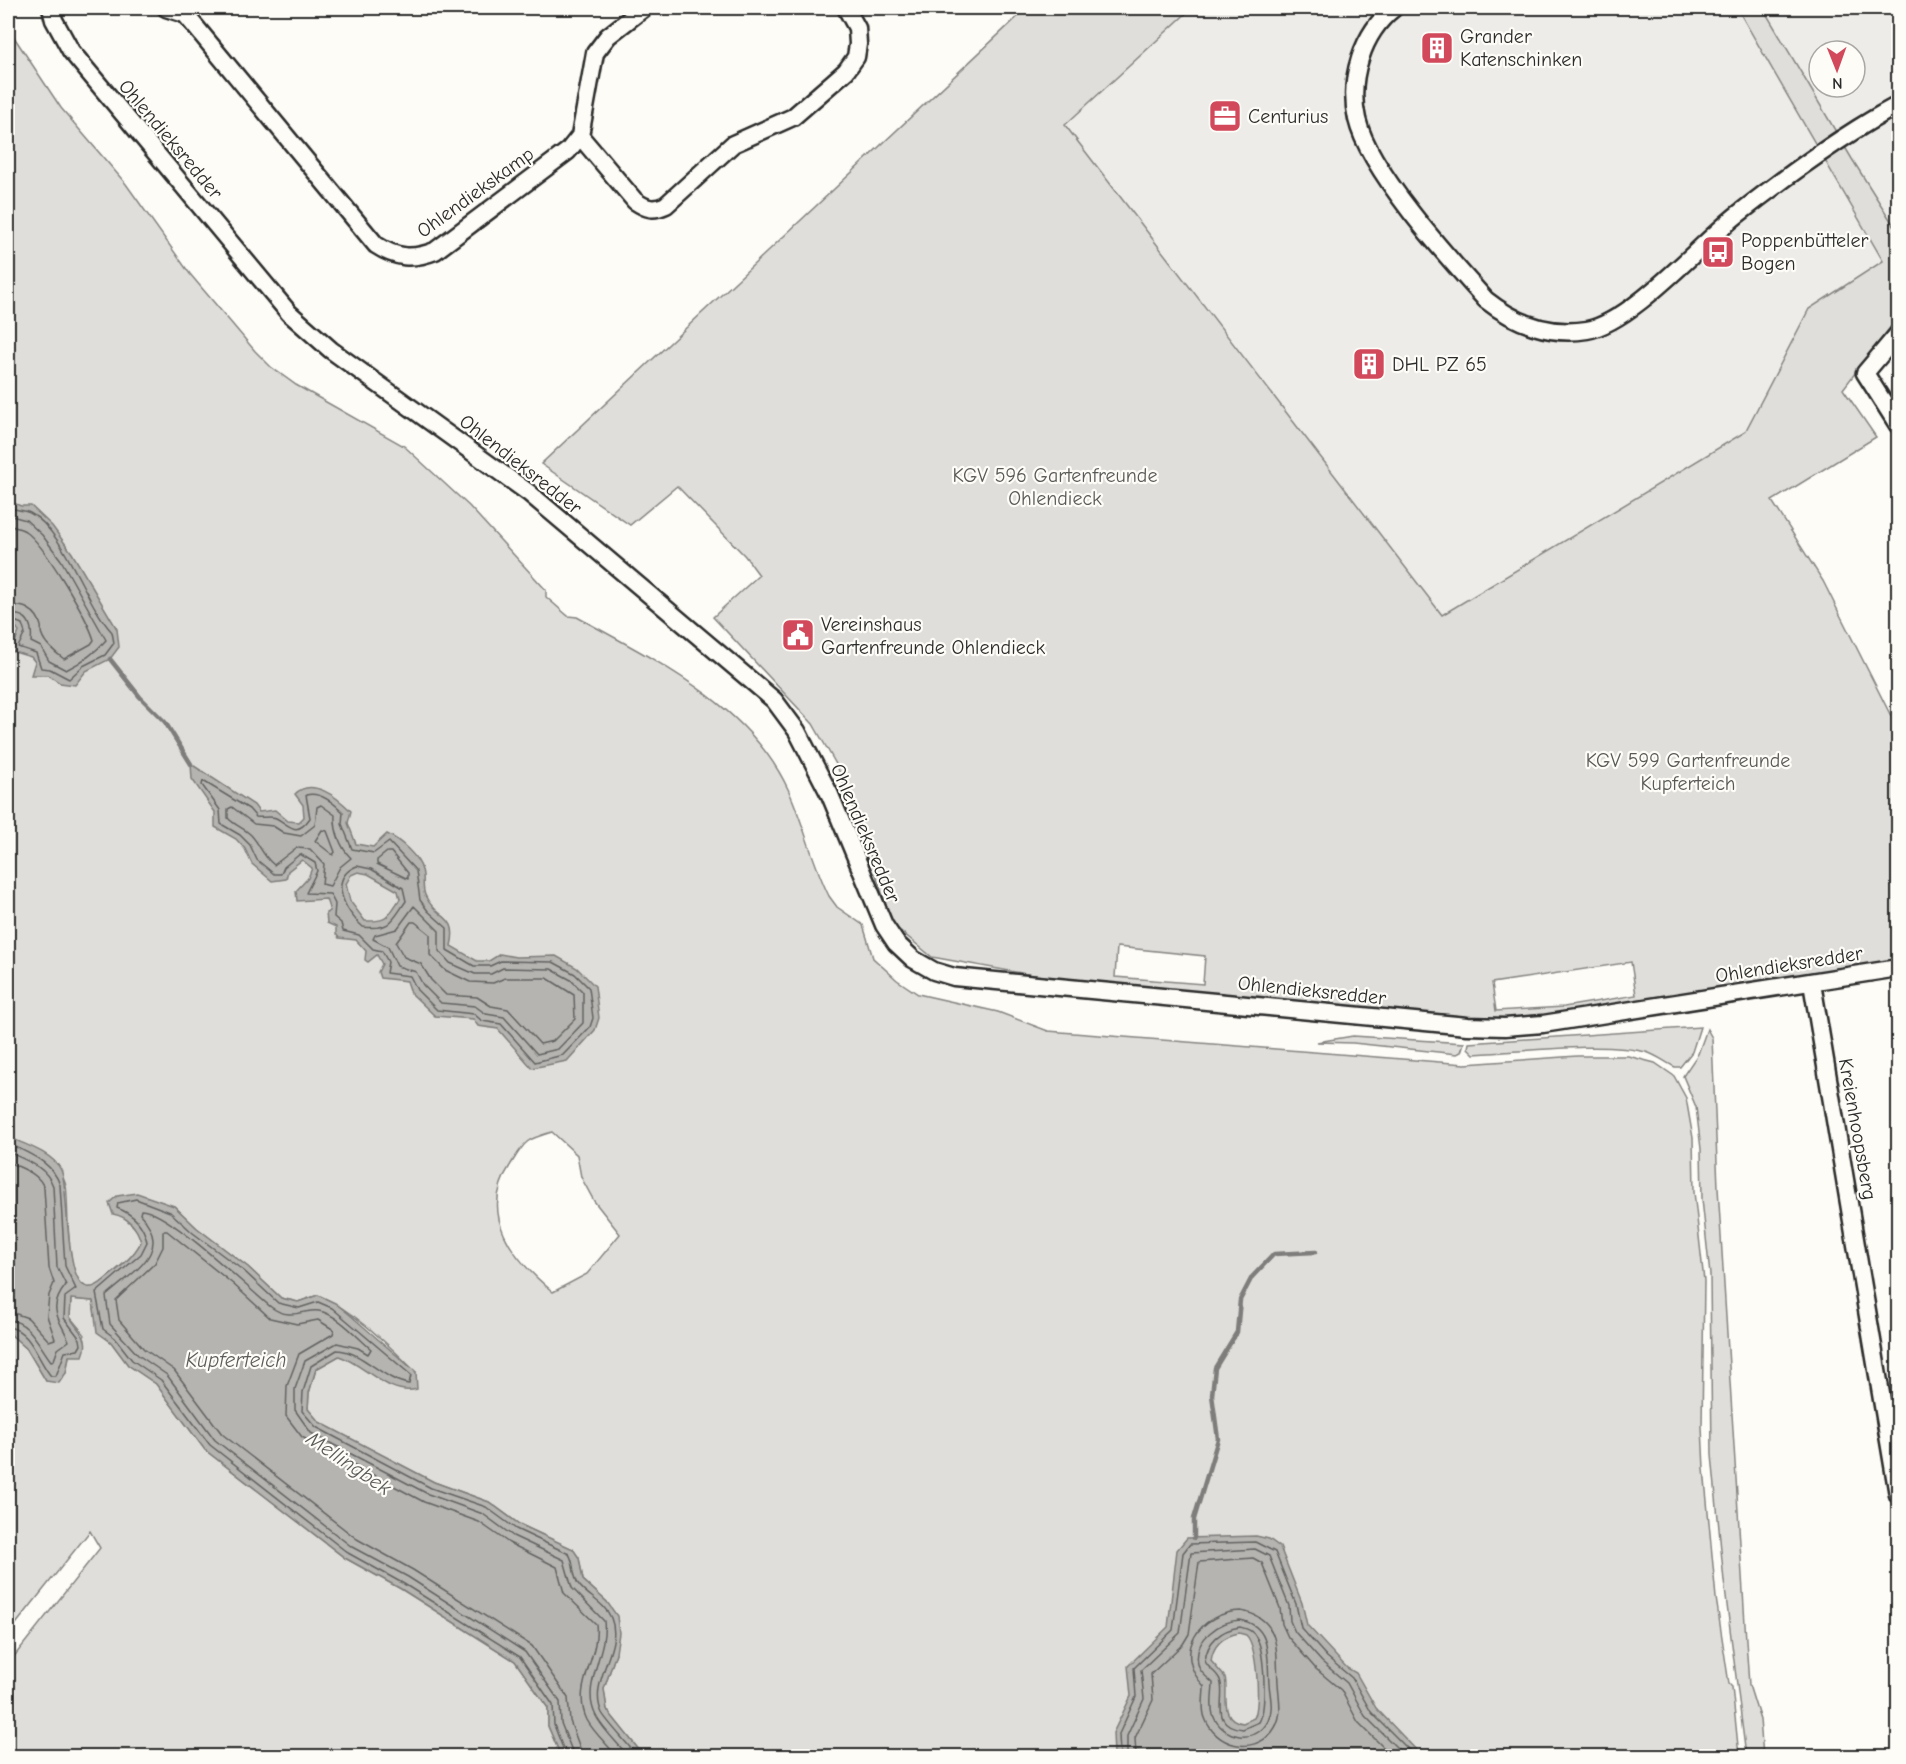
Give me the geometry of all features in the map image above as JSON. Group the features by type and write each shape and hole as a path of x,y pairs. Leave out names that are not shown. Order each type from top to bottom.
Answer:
{"street":[{"name":"Ohlendieksredder","path":"51,8 71,51 289,313 331,350 529,494 774,700 796,731 830,795 884,925 896,943 913,959 934,971 954,977 1030,985 1283,1007 1441,1025 1505,1027 1899,968"},
{"name":"Ohlendiekskamp","path":"166,8 185,11 376,245 390,254 420,257 435,251 568,151 580,136"},
{"path":"644,8 608,36 595,53 580,136 636,201 646,208 656,210 666,205 733,144 793,117 846,71 856,57 858,44 857,28 851,9"},
{"path":"1394,8 1377,25 1359,61 1355,84 1355,105 1361,130 1377,161 1412,211 1479,293 1501,312 1542,329 1580,330 1609,323 1630,309 1737,215 1830,146 1899,105"},
{"path":"1899,334 1865,373 1899,424"},
{"name":"Kreienhoopsberg","path":"1812,982 1899,1495"}],"shaded area":[{"path":"1192,8 1737,8 1883,261 1809,309 1745,432 1442,615 1064,124"},
{"path":"1763,8 1898,8 1898,232 1817,99 1867,99 1867,39 1807,39 1807,83"}],"green space":[{"path":"1027,8 1192,8 1065,125 1442,615 1745,432 1809,309 1883,261 1737,8 1763,8 1807,83 1807,99 1817,99 1898,232 1898,317 1843,389 1876,437 1772,501 1823,581 1898,730 1898,962 1530,1020 1457,1018 1032,975 932,957 891,923 867,845 837,766 813,724 713,617 759,575 745,556 677,486 630,525 541,464","holes":["1117,947 1205,956 1203,984 1115,977","1631,962 1636,995 1564,1007 1496,1011 1492,983"]},
{"path":"8,28 61,108 126,184 190,274 271,367 296,385 404,446 469,506 546,590 546,597 568,616 577,617 668,668 725,709 750,733 771,759 788,789 829,896 837,907 863,925 873,958 897,980 918,994 998,1012 1048,1031 1465,1064 1577,1056 1628,1056 1655,1063 1674,1076 1686,1098 1693,1138 1694,1192 1704,1281 1702,1427 1704,1469 1716,1598 1729,1684 1732,1687 1739,1756 644,1756 607,1710 604,1689 616,1653 607,1602 583,1580 579,1558 573,1549 519,1524 489,1502 434,1482 319,1422 308,1409 309,1393 316,1369 339,1356 354,1361 390,1386 416,1372 370,1329 332,1302 318,1295 298,1302 281,1298 248,1267 197,1228 174,1206 124,1217 138,1231 141,1242 138,1248 103,1281 90,1288 80,1283 70,1252 67,1196 63,1177 42,1156 8,1137","holes":["552,1132 577,1155 581,1177 594,1201 620,1234 587,1274 553,1292 525,1265 504,1235 499,1218 498,1201 501,1183 523,1145 536,1137"]},
{"path":"1700,1027 1692,1052 1680,1067 1675,1067 1646,1052 1607,1047 1474,1054 1468,1048 1469,1043"},
{"path":"1707,1029 1712,1038 1718,1188 1749,1685 1760,1720 1763,1756 1746,1756 1724,1581 1712,1455 1710,1275 1702,1199 1701,1149 1696,1107 1683,1076 1698,1054"},
{"path":"1353,1036 1464,1043 1461,1052 1457,1054 1353,1043 1317,1042"},
{"path":"71,1299 93,1301 98,1332 111,1342 128,1365 156,1384 205,1450 345,1558 401,1589 515,1661 548,1708 548,1726 561,1756 8,1756 8,1664 100,1548 90,1531 8,1634 8,1332 27,1349 46,1381 66,1373 69,1356 85,1335 70,1317"}],"water":[{"path":"8,501 21,506 31,506 52,526 72,553 117,629 119,647 110,659 86,671 75,685 60,683 48,675 31,675 35,662 31,657 11,651 19,632 17,628 8,629"},
{"path":"191,764 254,805 259,812 275,810 288,821 299,822 304,817 303,805 295,794 302,789 316,788 332,795 351,811 348,823 356,844 373,847 387,834 403,844 413,854 422,870 426,897 450,922 453,936 451,946 477,961 489,961 500,954 516,957 556,956 577,968 595,986 599,1018 595,1030 567,1061 532,1068 498,1029 478,1026 473,1019 435,1016 411,993 407,981 380,978 378,972 382,964 377,955 368,962 365,960 366,951 356,940 339,938 336,934 336,927 327,923 326,913 330,911 326,899 297,901 296,891 308,878 312,868 302,860 288,871 286,879 272,881 252,864 245,849 236,839 215,827 215,812 192,779","holes":["358,872 368,874 398,891 400,899 384,919 365,921 350,901 346,884 351,875"]},
{"name":"Kupferteich","path":"8,1137 45,1154 61,1170 73,1266 80,1281 89,1287 103,1281 119,1268 141,1242 134,1227 127,1220 113,1214 109,1203 117,1196 137,1193 174,1206 197,1228 248,1267 281,1298 298,1302 318,1295 335,1303 416,1372 417,1389 397,1388 339,1356 316,1369 309,1393 308,1409 319,1422 434,1482 489,1502 519,1524 573,1549 579,1558 583,1580 607,1602 617,1616 619,1633 616,1653 604,1689 607,1710 644,1756 561,1756 548,1726 548,1708 515,1661 401,1589 345,1558 205,1450 156,1384 128,1365 111,1342 97,1332 93,1301 71,1299 70,1317 83,1335 85,1350 83,1356 69,1356 66,1373 59,1383 46,1381 27,1349 8,1332"},
{"path":"1256,1536 1269,1539 1280,1547 1302,1603 1307,1625 1347,1668 1356,1673 1376,1708 1422,1756 1114,1756 1113,1733 1131,1696 1128,1666 1168,1627 1177,1550 1187,1538","holes":["1239,1633 1246,1635 1253,1650 1257,1676 1257,1701 1254,1718 1243,1723 1230,1717 1226,1705 1225,1677 1211,1661 1214,1650 1224,1639"]}],"waterway":[{"path":"110,659 140,697 165,722 191,764"},
{"path":"1194,1538 1194,1519 1218,1439 1212,1395 1215,1368 1237,1332 1240,1300 1252,1277 1274,1254 1316,1252"}],"place":[{"name":"Grander Katenschinken","path":"1437,48"},
{"name":"Centurius","path":"1225,116"},
{"name":"Poppenbütteler Bogen","path":"1718,252"},
{"name":"DHL PZ 65","path":"1369,364"},
{"name":"Vereinshaus Gartenfreunde Ohlendieck","path":"798,635"}],"park label":[{"name":"KGV 596 Gartenfreunde Ohlendieck","path":"1055,486"},
{"name":"KGV 599 Gartenfreunde Kupferteich","path":"1688,772"}],"water label":[{"name":"Mellingbek","path":"349,1463"}]}
